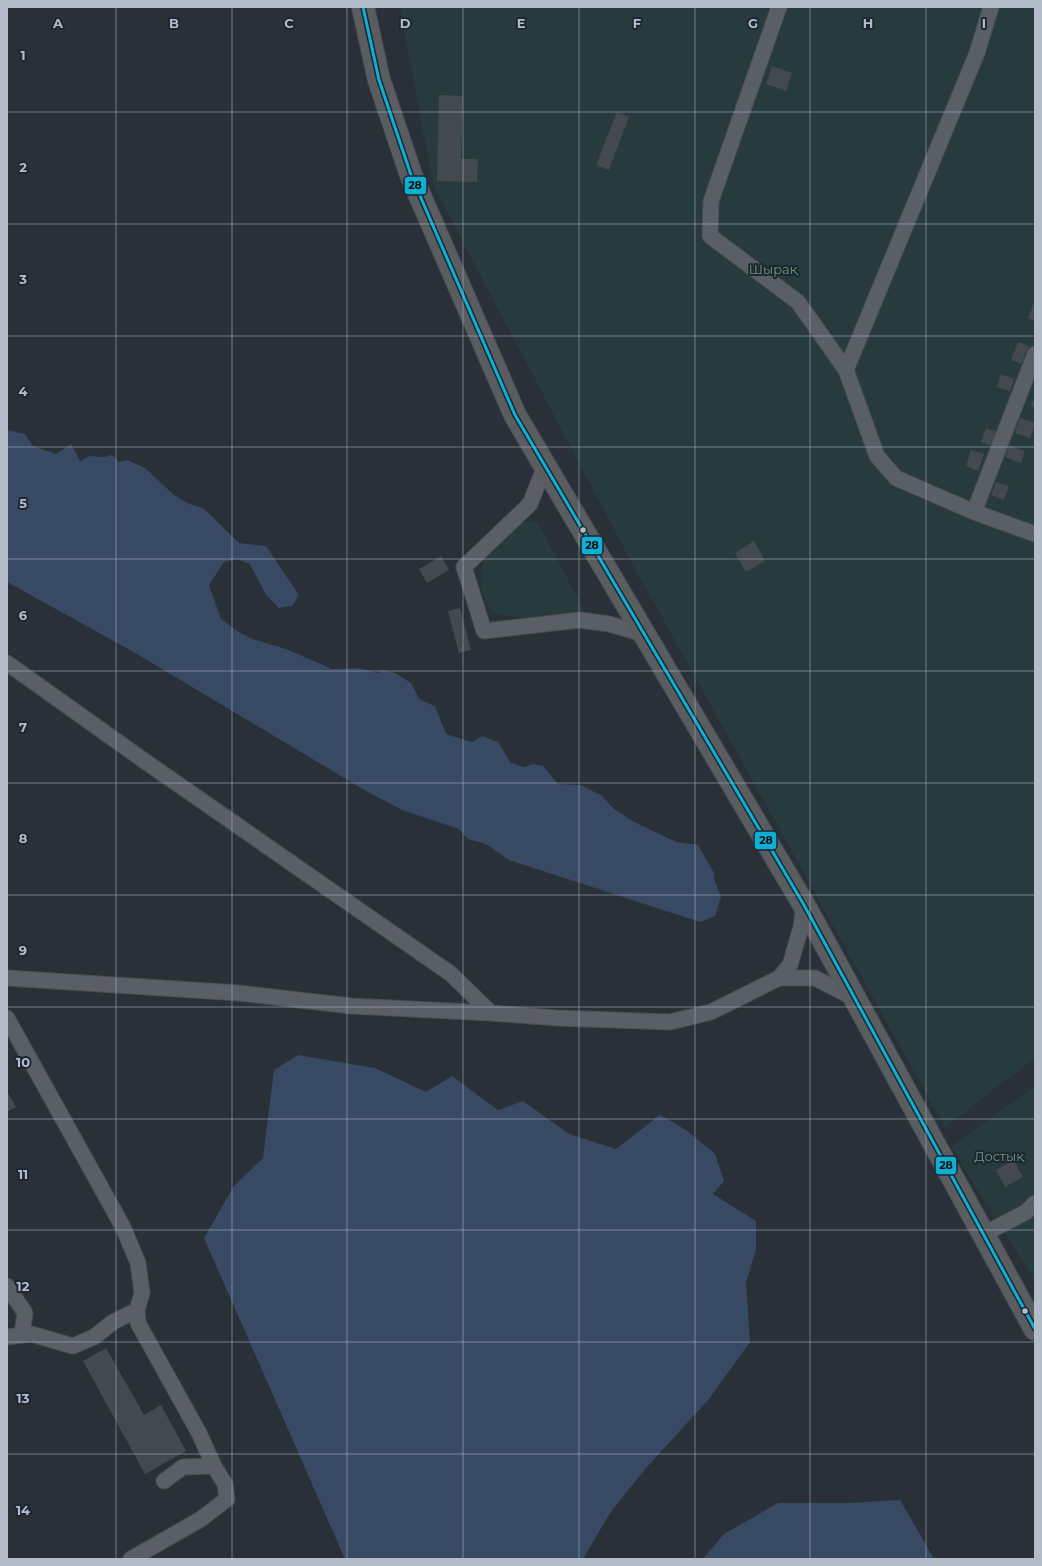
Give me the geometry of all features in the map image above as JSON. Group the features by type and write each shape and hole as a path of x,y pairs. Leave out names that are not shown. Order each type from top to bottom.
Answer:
{"highway":[{"path":"363,7 378,80 411,175 515,415 804,905 1035,1329"}],"street":[{"path":"779,7 711,201 710,236 798,302 846,370 877,456 896,478 974,512 1035,534"},
{"path":"846,370 977,53 991,7"},
{"path":"974,512 1035,354"},
{"path":"545,466 530,504 464,567 484,631 580,620 609,624 644,634"},
{"path":"7,663 146,762 451,974 491,1013"},
{"path":"7,978 239,993 351,1006 557,1018 670,1022 711,1012 778,978 790,965 801,927 804,905"},
{"path":"778,978 815,978 854,998"},
{"path":"7,1018 123,1227 138,1263 142,1293 137,1310 138,1324 199,1433 214,1466 225,1484 226,1499 201,1519 131,1559"},
{"path":"984,1234 1026,1212 1035,1203"},
{"path":"7,1286 25,1313 14,1336"},
{"path":"14,1336 31,1334 73,1346 94,1337 113,1322 137,1310"},
{"path":"164,1481 183,1467 214,1466"}],"green space":[{"name":"Шырақ","path":"400,7 1035,7 1035,1058 945,1127 628,556 433,185"},
{"path":"537,521 584,610 538,620 492,613 481,591 483,555 500,538 506,541 510,529 525,522"},
{"name":"Достық","path":"1035,1086 1035,1281 951,1147"}],"water":[{"path":"7,430 25,434 33,446 56,454 71,444 80,461 90,456 104,457 112,455 119,462 127,460 145,468 174,495 187,503 203,508 239,543 266,546 299,595 292,606 279,608 266,595 250,564 236,559 224,562 209,585 221,619 237,631 252,639 286,649 332,669 359,668 377,673 382,670 395,673 411,683 420,700 435,706 446,734 472,742 482,736 498,742 511,763 524,767 533,764 543,766 558,784 580,785 601,795 614,809 634,822 676,842 698,845 714,873 714,879 721,897 715,916 700,922 509,860 486,844 468,839 459,829 402,810 366,791 137,654 7,582"},
{"path":"298,1055 375,1068 426,1092 452,1076 498,1110 523,1101 569,1134 616,1149 660,1115 686,1130 715,1154 724,1181 713,1194 756,1221 756,1249 746,1283 750,1342 709,1399 646,1468 610,1513 583,1559 345,1559 204,1238 234,1186 263,1158 274,1070"},
{"path":"900,1500 934,1559 703,1559 724,1534 778,1503 849,1503"}],"building":[{"path":"772,66 792,73 786,91 766,84"},
{"path":"439,95 463,96 461,159 478,159 477,182 437,181"},
{"path":"617,112 629,117 609,170 596,165"},
{"path":"1035,301 1035,321 1028,318"},
{"path":"1018,342 1029,346 1021,364 1011,360"},
{"path":"1001,374 1014,379 1010,391 997,387"},
{"path":"1035,395 1035,407 1031,406"},
{"path":"1020,418 1035,423 1030,438 1015,433"},
{"path":"986,428 997,432 992,446 981,442"},
{"path":"1009,445 1025,451 1021,463 1005,457"},
{"path":"971,450 984,454 978,471 966,466"},
{"path":"996,482 1009,486 1004,500 991,495"},
{"path":"754,541 765,561 746,572 735,553"},
{"path":"441,556 449,570 427,583 419,569"},
{"path":"460,608 471,650 459,653 448,611"},
{"path":"7,1091 16,1107 7,1112"},
{"path":"1014,1160 1023,1177 1005,1187 996,1170"},
{"path":"106,1348 144,1415 161,1405 186,1451 145,1474 83,1361"}],"transit line":[{"name":"28","path":"363,7 379,80 411,175 515,415 804,905 1035,1329"}]}
